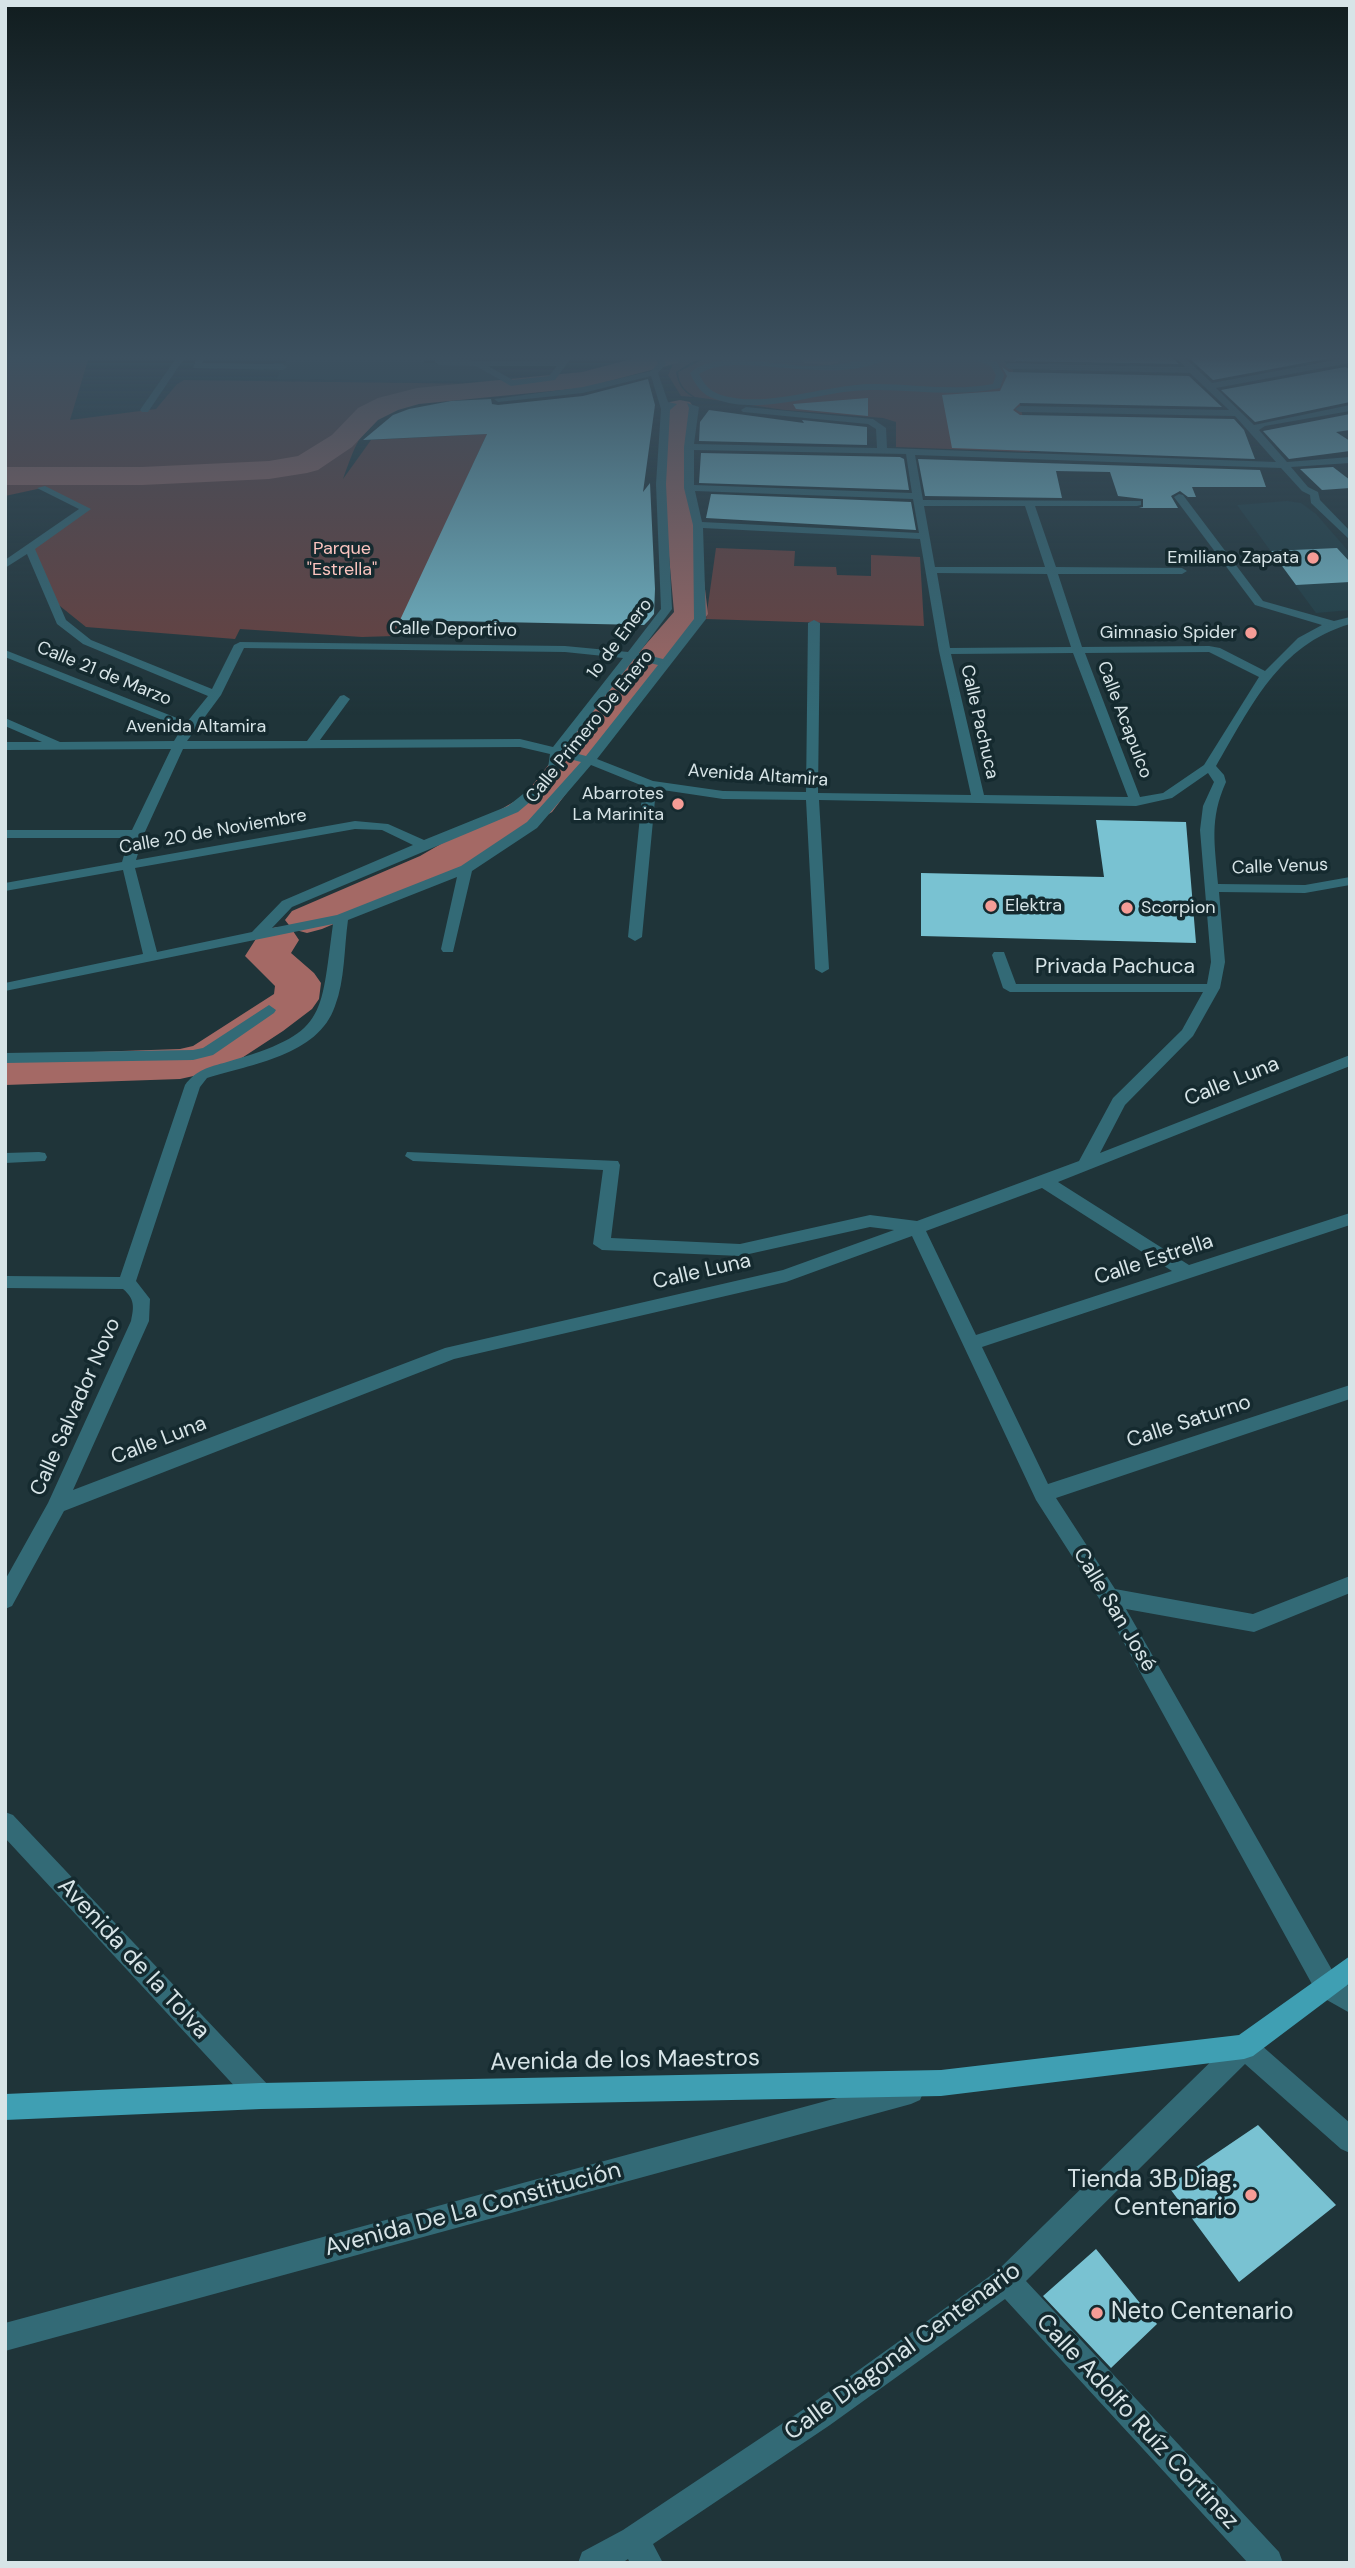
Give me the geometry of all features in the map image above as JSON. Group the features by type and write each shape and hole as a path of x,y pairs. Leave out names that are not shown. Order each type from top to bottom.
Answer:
{"main road":[{"path":"1244,2047 1350,1968"},
{"name":"Avenida de los Maestros","path":"5,2107 261,2096 941,2083 1244,2047"}],"street":[{"name":"1o de Enero","path":"557,750 636,656 667,609 661,477"},
{"name":"Calle Primero De Enero","path":"5,987 341,918 466,869 532,825 589,760 663,662 700,619 698,525 689,477"},
{"name":"Calle Pachuca","path":"915,477 930,570 979,801"},
{"path":"1294,477 1305,489 1315,494 1315,501 1350,537"},
{"path":"7,561 86,509 42,488"},
{"path":"689,488 1029,503 1137,503"},
{"path":"1179,497 1259,603 1331,624"},
{"name":"Calle Acapulco","path":"1029,503 1050,571 1136,802"},
{"path":"1334,521 1350,520"},
{"path":"698,525 924,536"},
{"path":"30,548 61,622 86,642 215,695 179,744 137,834 128,865 151,957"},
{"path":"930,570 1182,572"},
{"path":"1085,1165 1119,1101 1188,1033 1213,988 1218,962 1206,848 1207,816 1220,782 1218,775 1209,767 1273,665 1311,632 1350,620"},
{"path":"814,623 812,798 822,969"},
{"name":"Calle Deportivo","path":"215,695 240,645 565,649 636,656 663,662"},
{"path":"946,650 1079,652 1209,649 1266,676"},
{"name":"Calle 21 de Marzo","path":"5,653 189,727"},
{"path":"311,744 344,699"},
{"path":"5,722 62,746"},
{"name":"Avenida Altamira","path":"5,746 520,743 589,760 650,784 723,795 979,801 1158,800 1173,795 1197,773 1209,767"},
{"name":"Calle Primero De Enero","path":"257,935 287,904 513,809 553,776 557,750"},
{"path":"635,937 650,784"},
{"name":"Calle 20 de Noviembre","path":"5,887 375,823 391,827 423,845"},
{"path":"5,834 137,834"},
{"path":"448,949 466,869"},
{"name":"Calle Venus","path":"1211,888 1305,889 1350,881"},
{"path":"5,1282 127,1283 192,1085 202,1074 291,1045 314,1029 327,1009 341,918"},
{"name":"Privada Pachuca","path":"999,955 1010,988 1213,988"},
{"path":"5,1058 201,1053 221,1044 269,1010"},
{"name":"Calle Luna","path":"57,1505 451,1353 786,1276 1044,1181 1350,1060"},
{"path":"413,1156 612,1165 602,1244 740,1250 870,1221 916,1227"},
{"path":"5,1158 39,1157"},
{"path":"1044,1181 1188,1273"},
{"name":"Calle Estrella","path":"972,1343 1350,1219"},
{"name":"Calle San José","path":"916,1227 1043,1494 1109,1597 1327,1986"},
{"name":"Calle Salvador Novo","path":"5,1600 57,1505 140,1321 144,1306 140,1293 127,1283"},
{"name":"Calle Saturno","path":"1043,1494 1350,1392"},
{"path":"1109,1597 1254,1623 1350,1584"},
{"name":"Avenida de la Tolva","path":"5,1822 261,2096"},
{"path":"1327,1986 1350,2001"},
{"path":"1244,2047 1350,2140"},
{"name":"Calle Diagonal Centenario","path":"593,2563 640,2551 1007,2281 1244,2047"},
{"name":"Avenida De La Constitución","path":"5,2337 941,2083"},
{"name":"Calle Adolfo Ruíz Cortinez","path":"1007,2281 1268,2563"}],"shaded area":[{"name":"Emiliano Zapata","path":"1287,501 1301,503 1316,514 1350,553 1350,610 1316,613 1237,505"}],"green space":[{"name":"Parque \"Estrella\"","path":"5,477 344,477 343,479 345,477 467,477 394,636 362,637 240,629 235,639 86,627 50,598 30,548 85,509 42,488 5,496"},
{"path":"716,548 795,551 794,566 836,567 837,575 871,576 871,555 920,557 924,626 706,619"}],"building":[{"path":"467,477 645,477 643,492 650,483 654,614 644,625 400,620"},
{"path":"699,477 907,477 909,490 699,483"},
{"path":"921,477 1057,477 1062,498 925,496"},
{"path":"1112,477 1262,477 1266,487 1192,487 1196,497 1188,497 1180,491 1171,496 1178,508 1139,508 1143,507 1143,499 1118,496"},
{"path":"1308,477 1346,477 1350,480 1350,488 1322,490"},
{"path":"711,494 911,502 916,530 706,518"},
{"path":"1337,548 1350,562 1350,582 1296,585 1271,551"},
{"path":"1096,820 1186,822 1196,943 921,936 921,873 1104,877"},
{"name":"Tienda 3B Diag. Centenario","path":"1258,2125 1336,2205 1239,2282 1168,2186"},
{"name":"Neto Centenario","path":"1096,2249 1157,2324 1111,2368 1043,2296"}],"waterway":[{"path":"307,920 435,865 538,804 568,766 578,745 691,614 678,477"},
{"path":"5,1070 180,1064 208,1058 267,1021 296,999 298,983 267,956 277,940"}],"place":[{"name":"Emiliano Zapata","path":"1313,558"},
{"name":"Gimnasio Spider","path":"1251,633"},
{"name":"Abarrotes La Marinita","path":"678,804"},
{"name":"Elektra","path":"991,906"},
{"name":"Scorpion","path":"1127,908"},
{"name":"Tienda 3B Diag. Centenario","path":"1251,2195"},
{"name":"Neto Centenario","path":"1097,2313"}]}
